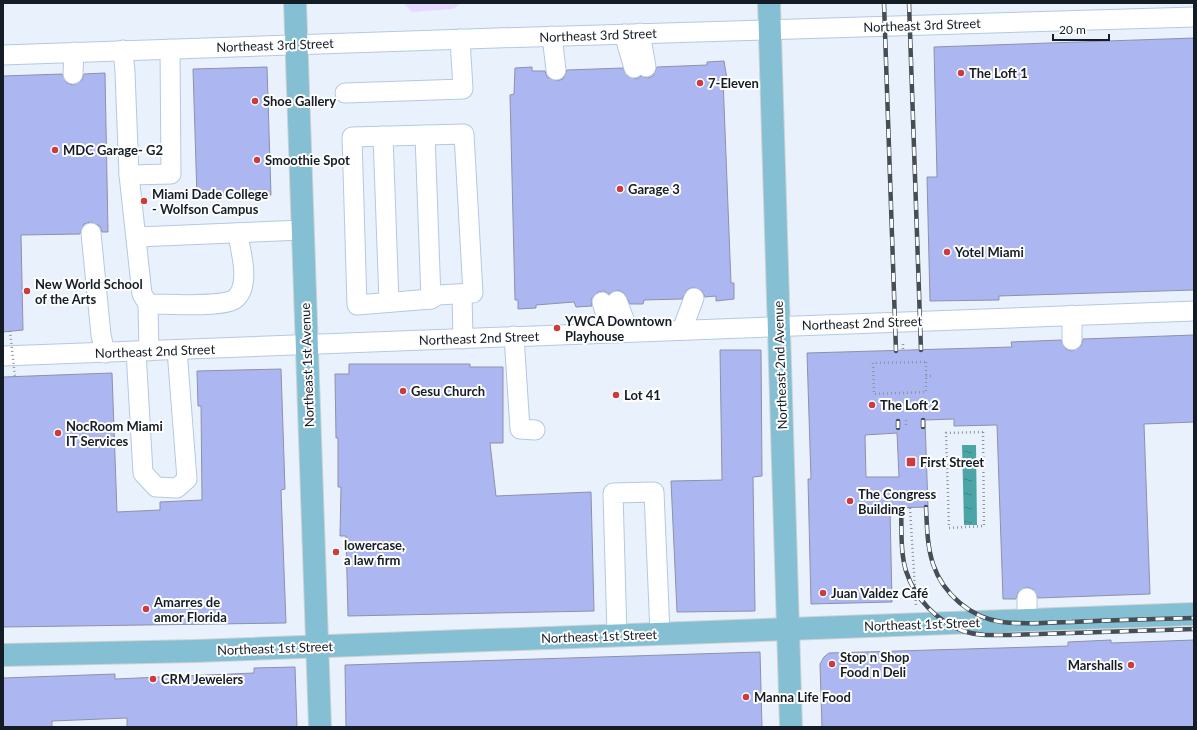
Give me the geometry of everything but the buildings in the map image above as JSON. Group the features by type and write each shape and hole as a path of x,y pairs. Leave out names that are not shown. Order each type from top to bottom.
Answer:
{"main road":[{"name":"Northeast 1st Avenue","path":"295,3 316,646 320,727"},
{"name":"Northeast 2nd Avenue","path":"769,3 791,727"},
{"name":"Northeast 1st Street","path":"3,655 316,646 1194,614"}],"street":[{"name":"Northeast 3rd Street","path":"3,55 296,44 1194,17"},
{"path":"632,34 640,68"},
{"path":"548,36 550,70"},
{"path":"345,93 463,89 460,39"},
{"path":"129,175 171,174 170,49"},
{"path":"123,50 129,175 137,237 142,294 148,304 143,351 143,474 156,487 177,488 187,479 177,350"},
{"path":"73,74 74,52"},
{"path":"464,134 473,293 438,295 430,299 357,305 352,136 383,136 464,134"},
{"path":"425,135 430,299"},
{"path":"383,136 389,302"},
{"path":"137,237 303,230"},
{"path":"91,233 101,334 105,353"},
{"path":"148,304 206,304 230,301 236,297 241,291 243,278 238,233"},
{"path":"462,294 463,339"},
{"path":"690,330 701,298"},
{"path":"610,301 620,332"},
{"name":"Northeast 2nd Street","path":"3,356 1194,311"},
{"path":"1072,316 1072,340"},
{"path":"514,336 520,428 535,430"},
{"path":"617,635 613,493 654,492 660,633"},
{"path":"1027,598 1027,620"}],"path":[{"path":"10,331 15,377"},
{"path":"903,344 903,350"},
{"path":"926,362 926,376 926,392 874,394 873,363 926,362"},
{"path":"926,376 933,376"},
{"path":"906,420 906,428"},
{"path":"983,432 984,526 949,528 946,433 983,432"},
{"path":"910,508 916,606"}],"shaded area":[{"path":"403,3 461,3 453,9 412,12"}],"water":[{"path":"962,445 976,445 977,525 964,525"}],"railway":[{"path":"884,3 896,351"},
{"path":"909,3 921,350"},
{"path":"923,420 923,427"},
{"path":"898,421 898,428"},
{"path":"926,507 930,550 933,564 938,575 951,594 960,603 969,610 991,620 1002,622 1037,623 1194,618"},
{"path":"901,508 903,556 910,581 915,591 928,608 953,627 969,633 992,635 1194,629"}],"place":[{"name":"The Loft 1","path":"961,73"},
{"name":"7-Eleven","path":"700,83"},
{"name":"Shoe Gallery","path":"255,101"},
{"name":"MDC Garage- G2","path":"55,150"},
{"name":"Smoothie Spot","path":"257,160"},
{"name":"Garage 3","path":"620,189"},
{"name":"Miami Dade College - Wolfson Campus","path":"144,201"},
{"name":"Yotel Miami","path":"947,252"},
{"name":"New World School of the Arts","path":"27,291"},
{"name":"YWCA Downtown Playhouse","path":"557,328"},
{"name":"Gesu Church","path":"403,391"},
{"name":"Lot 41","path":"616,395"},
{"name":"The Loft 2","path":"872,405"},
{"name":"NocRoom Miami IT Services","path":"58,433"},
{"name":"First Street","path":"911,462"},
{"name":"The Congress Building","path":"850,501"},
{"name":"lowercase, a law firm","path":"336,552"},
{"name":"Juan Valdez Café","path":"823,593"},
{"name":"Amarres de amor Florida","path":"146,609"},
{"name":"Stop n Shop Food n Deli","path":"832,664"},
{"name":"Marshalls","path":"1131,665"},
{"name":"CRM Jewelers","path":"153,679"},
{"name":"Manna Life Food","path":"746,697"}]}
